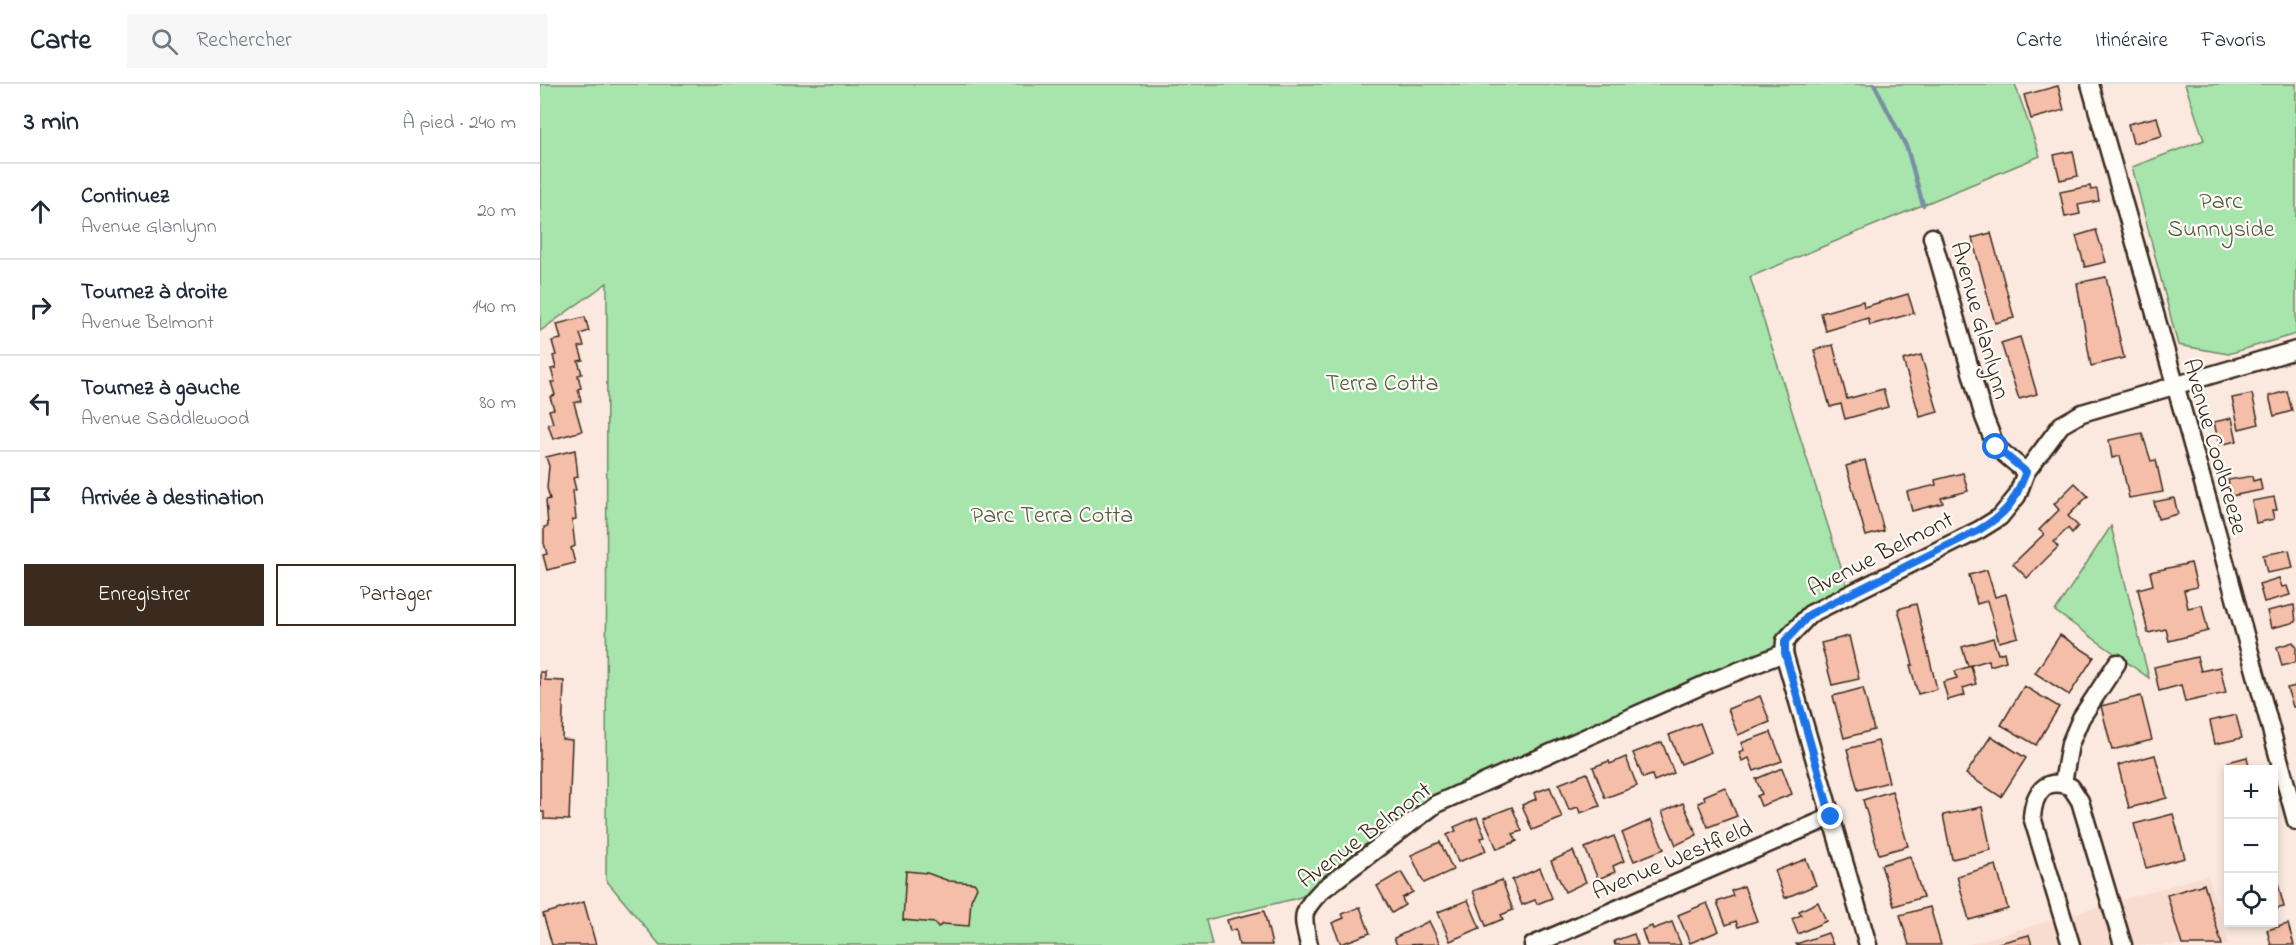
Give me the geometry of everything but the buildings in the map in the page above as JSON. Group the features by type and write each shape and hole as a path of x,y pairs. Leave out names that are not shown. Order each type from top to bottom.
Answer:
{"street":[{"name":"Avenue Coolbreeze","path":"2090,84 2296,821"},
{"name":"Avenue Glanlynn","path":"1932,237 1984,417 1996,447 2026,472"},
{"name":"Avenue Belmont","path":"1309,945 1303,919 1307,905 1322,890 1436,804 1710,682 1785,653 1785,641 1810,614 1979,530 2000,517 2017,496 2026,472 2061,425 2082,413 2296,350"},
{"path":"1785,653 1868,945"},
{"path":"2063,783 2070,744 2081,718 2117,663"},
{"path":"2071,945 2032,817 2034,803 2040,791 2047,785 2063,783 2071,787 2080,801 2123,945"},
{"name":"Avenue Westfield","path":"1533,945 1831,817"}],"shaded area":[{"path":"2208,875 2229,945 1966,945 2062,917"}],"green space":[{"name":"Parc Terra Cotta","path":"540,84 2015,84 2040,156 1750,277 1849,593 1810,614 1784,653 1436,804 1322,890 1206,920 1212,945 660,945 606,880 607,283 540,331"},
{"name":"Parc Sunnyside","path":"2185,84 2296,84 2296,334 2228,354 2178,345 2132,167 2204,140"},
{"path":"2111,526 2149,678 2055,611"}],"waterway":[{"path":"1874,84 1907,148 1923,205"}],"route":[{"path":"1831,817 1785,653 1785,641 1810,614 1979,530 2000,517 2017,496 2026,472 1996,447"}],"park label":[{"name":"Terra Cotta","path":"1382,382"}]}
